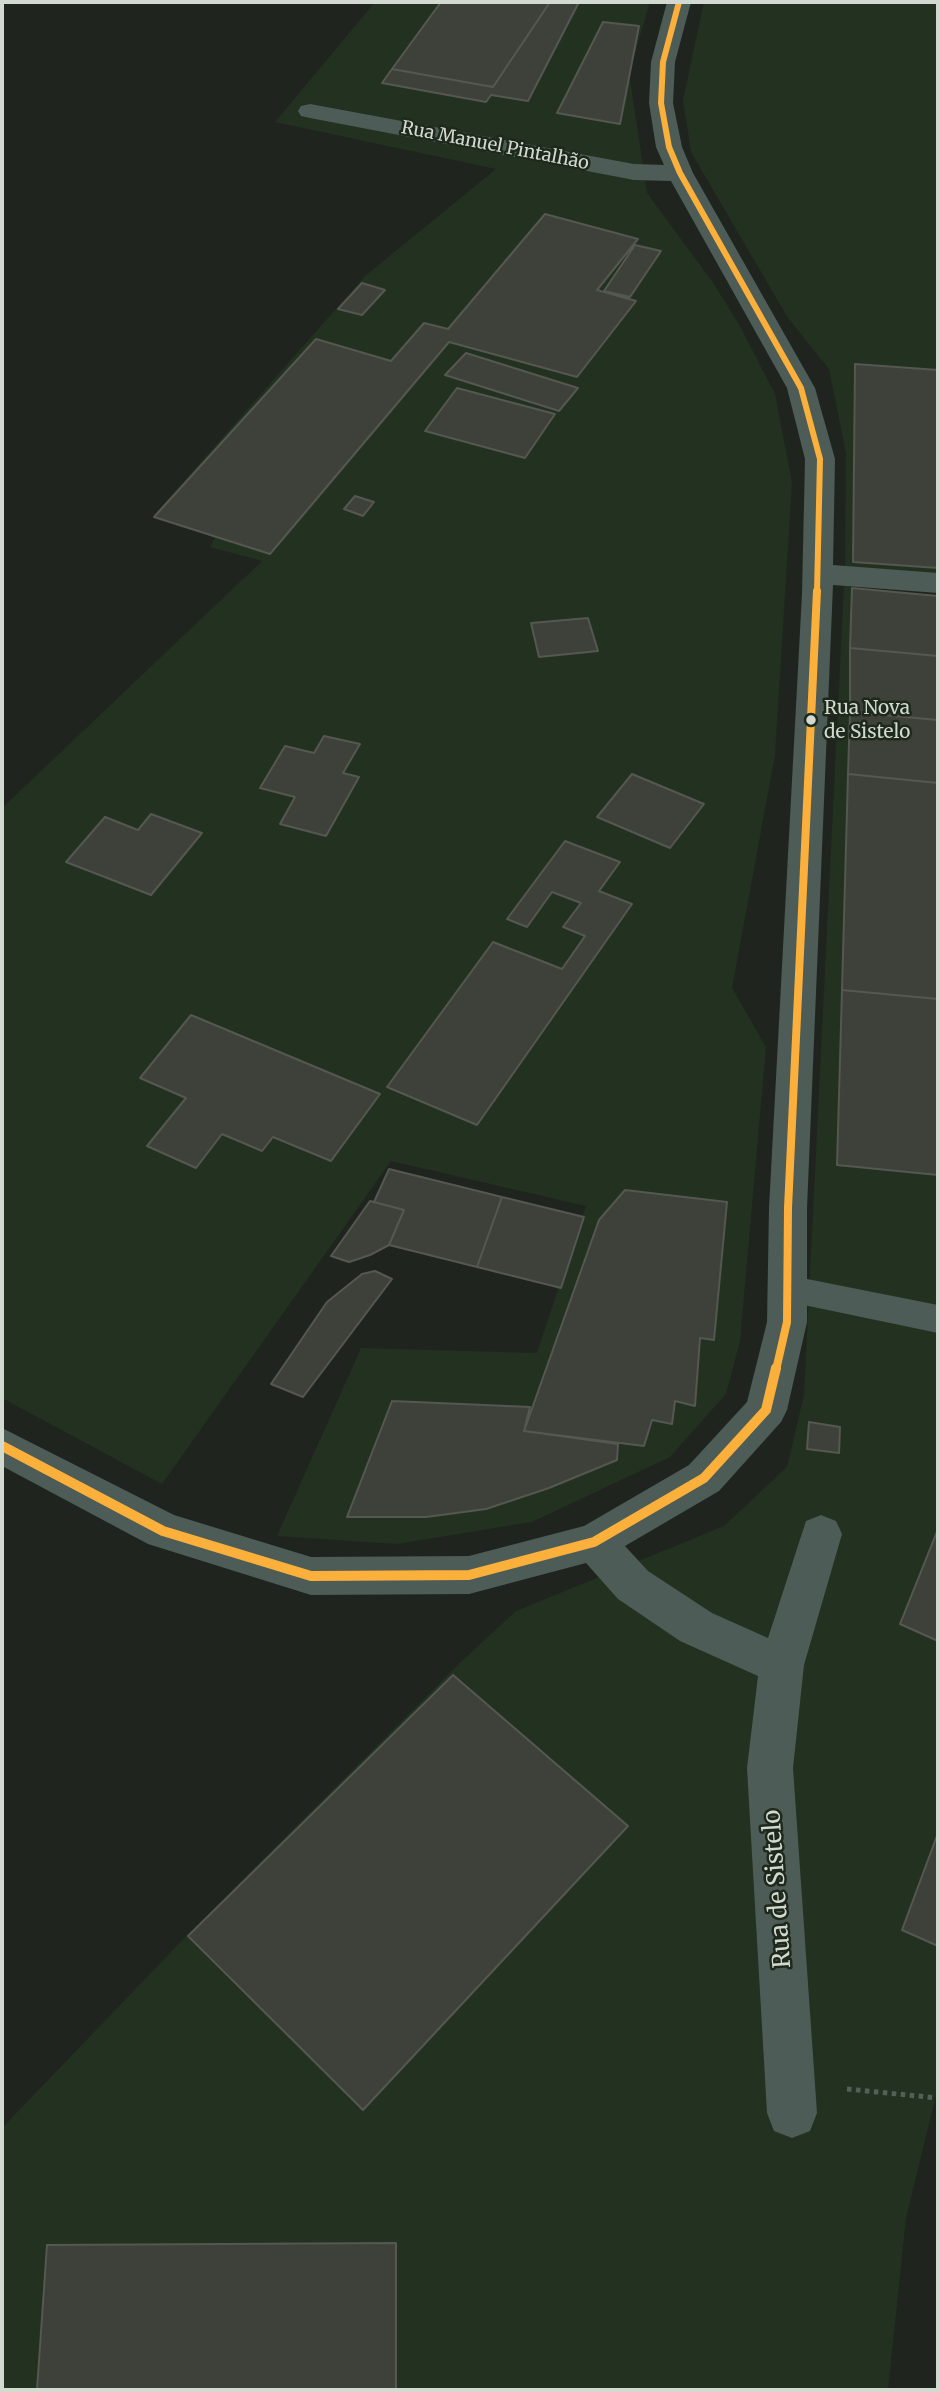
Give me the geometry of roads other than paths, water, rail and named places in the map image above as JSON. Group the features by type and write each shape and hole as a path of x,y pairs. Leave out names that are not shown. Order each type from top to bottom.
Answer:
{"street":[{"path":"2,1446 163,1531 311,1576 468,1575 594,1542 704,1478 766,1410 787,1322 788,1208 820,459 801,388 668,147 662,103 663,62 679,2"},
{"name":"Rua Manuel Pintalhão","path":"310,111 634,173 680,173"},
{"path":"817,574 938,583"},
{"name":"Rua de Sistelo","path":"791,2098 770,1768 782,1665 821,1534"},
{"path":"594,1542 633,1585 685,1620 782,1665"}],"lane":[{"path":"787,1289 938,1319"}],"place":[{"name":"Rua Nova de Sistelo","path":"811,720"}]}
